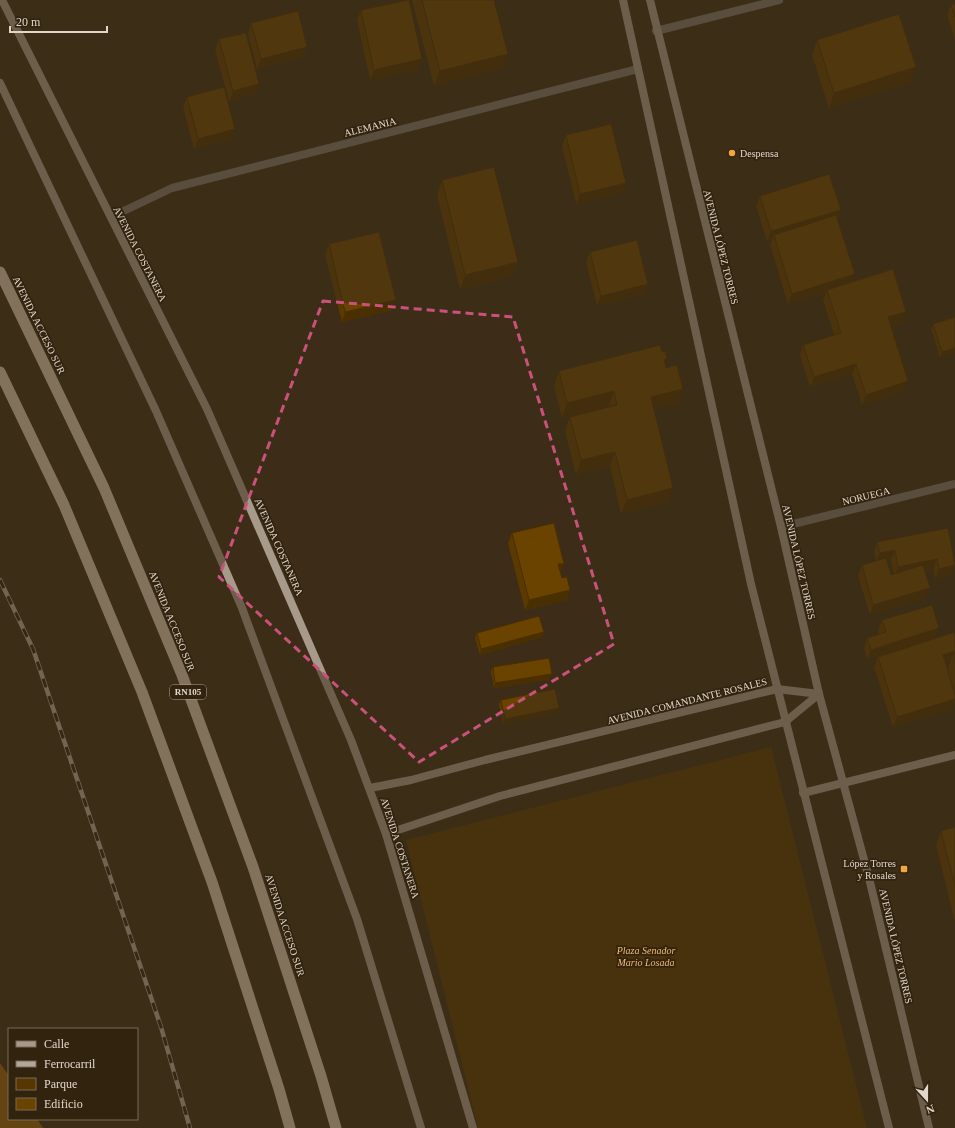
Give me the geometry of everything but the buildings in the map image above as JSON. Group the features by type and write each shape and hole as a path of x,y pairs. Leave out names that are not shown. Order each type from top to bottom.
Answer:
{"highway":[{"name":"AVENIDA ACCESO SUR","path":"0,272 104,488 182,675 253,867 321,1076 336,1128"},
{"path":"0,372 64,505 142,692 212,882 279,1089 290,1128"}],"main road":[{"name":"AVENIDA COSTANERA","path":"2,0 207,409 330,690 370,788 386,834 473,1128"},
{"path":"623,0 751,584 889,1128"},
{"name":"AVENIDA LÓPEZ TORRES","path":"650,0 656,31 781,527 819,694 869,878 929,1128"},
{"path":"0,83 156,411 242,608 357,919 421,1128"},
{"name":"AVENIDA COMANDANTE ROSALES","path":"370,788 411,780 485,760 777,689 819,694"},
{"path":"386,834 500,796 785,722 819,694"},
{"path":"803,793 955,755"}],"street":[{"path":"656,31 778,0"},
{"name":"ALEMANIA","path":"110,217 172,188 638,69"},
{"name":"NORUEGA","path":"781,527 955,484"}],"highlighted area":[{"path":"323,301 513,317 614,644 419,762 219,577"}],"green space":[{"name":"Plaza Senador Mario Losada","path":"771,747 867,1128 478,1128 406,840"}],"shaded area":[{"path":"0,1063 8,1075 8,1120 38,1120 43,1128 0,1128"}],"railway":[{"path":"0,580 33,649 161,1027 190,1128"}],"place":[{"name":"Despensa","path":"732,153"},
{"name":"López Torres y Rosales","path":"904,869"}]}
